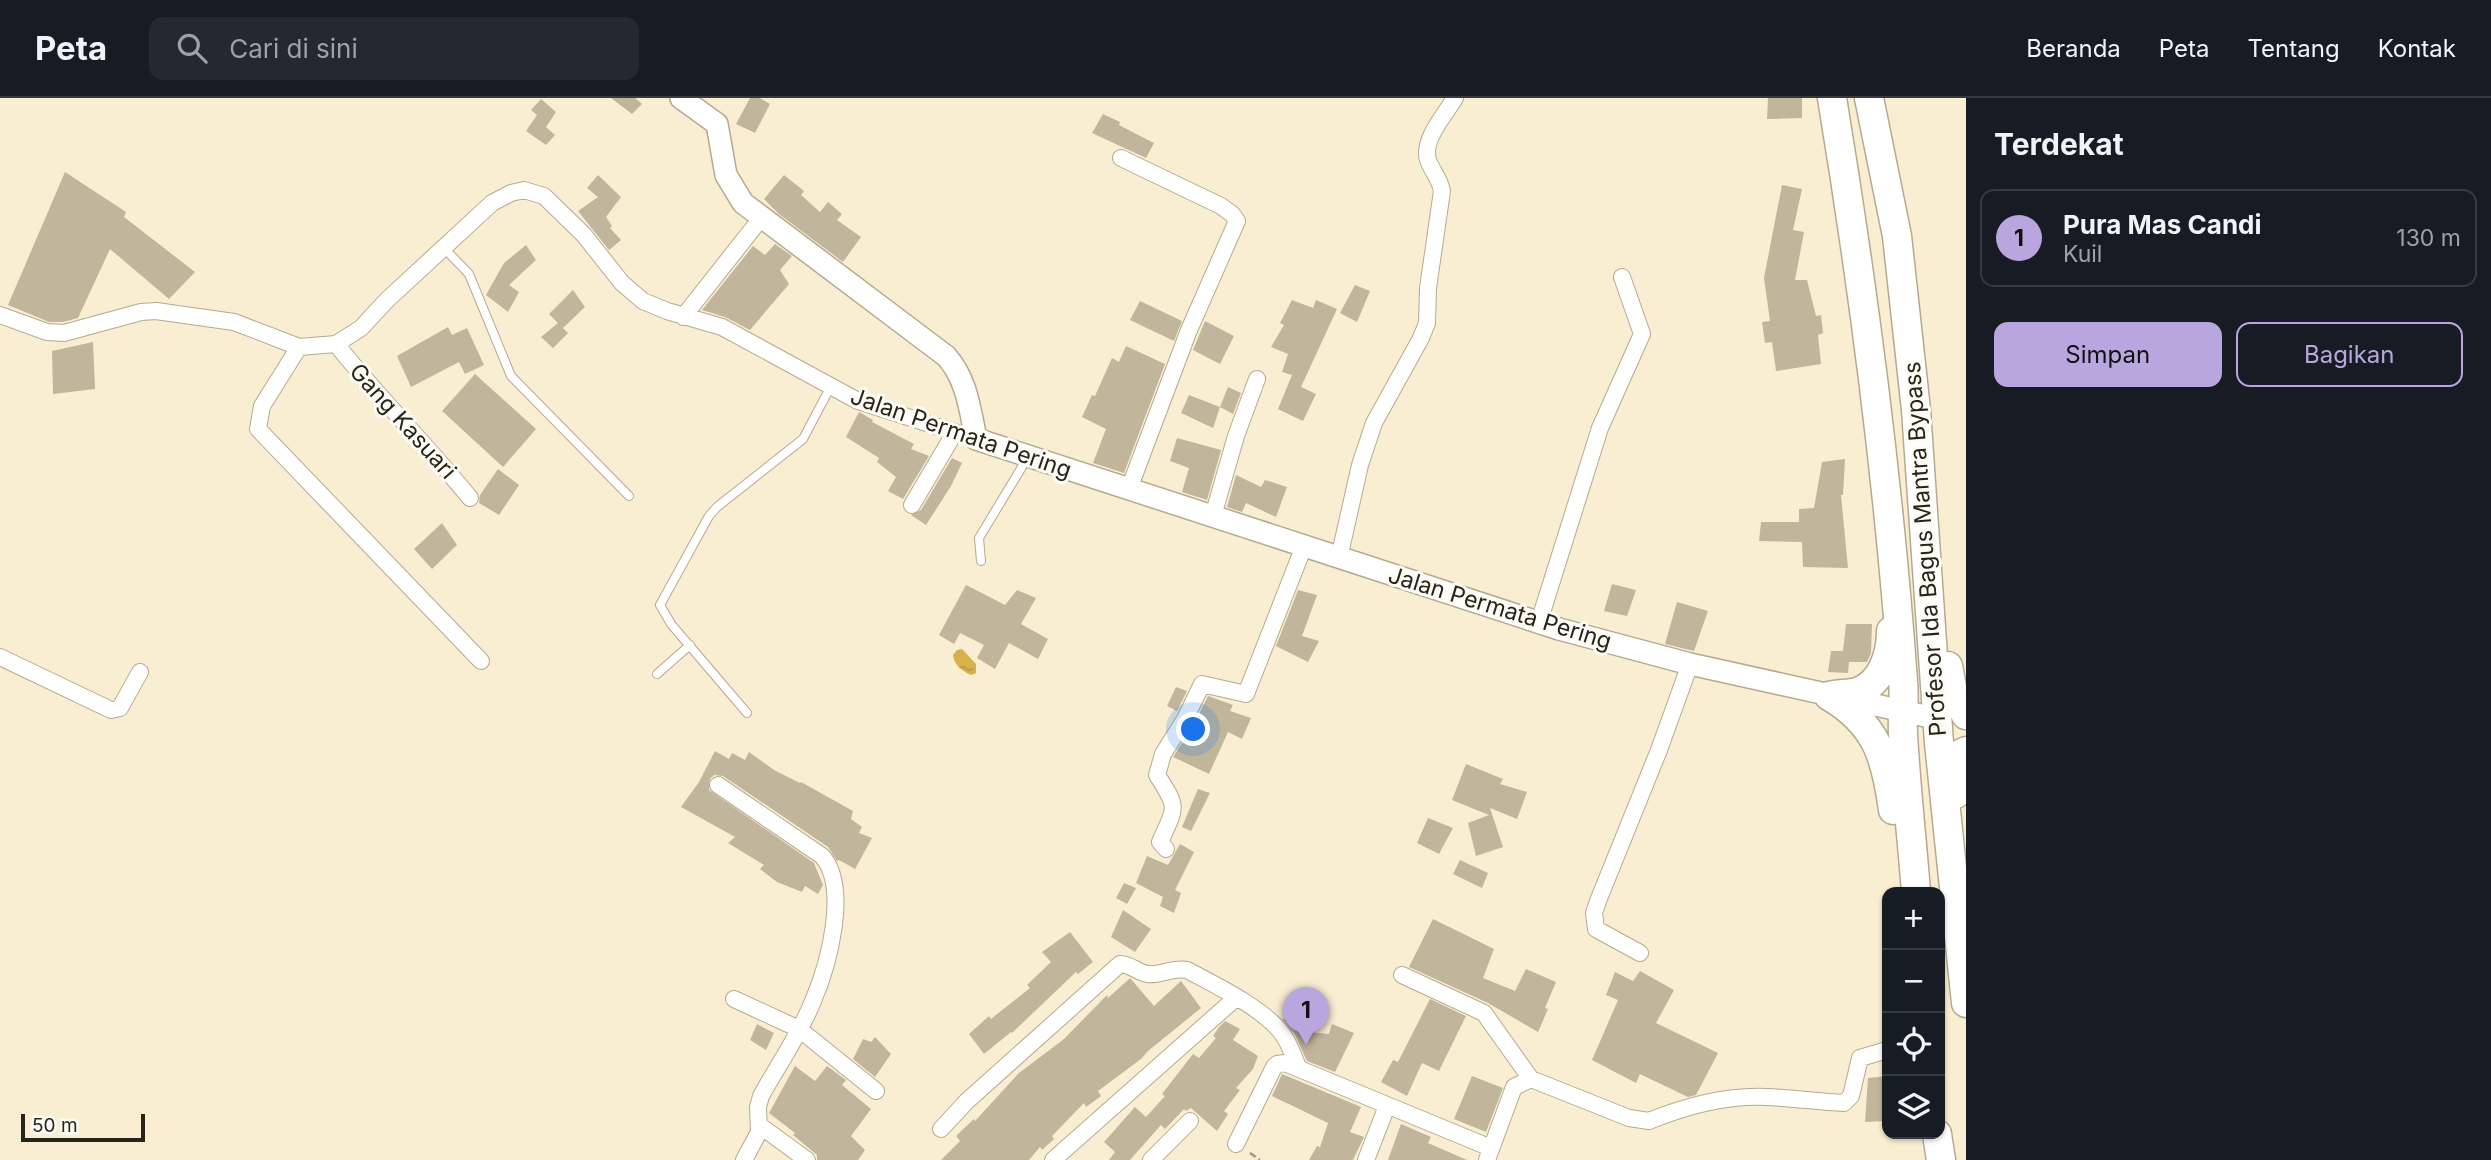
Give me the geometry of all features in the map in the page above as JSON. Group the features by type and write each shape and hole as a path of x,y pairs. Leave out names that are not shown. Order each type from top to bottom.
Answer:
{"highway":[{"name":"Profesor Ida Bagus Mantra Bypass","path":"1832,98 1855,235 1892,547 1904,685 1902,709 1916,887"},
{"name":"Profesor Ida Bagus Mantra Bypass","path":"1869,98 1897,236 1916,410 1925,448 1948,671 1953,692 1966,1003"},
{"path":"1829,696 1857,692 1868,687 1882,670 1891,643 1891,619 1867,381 1868,339"},
{"path":"1829,696 1863,722 1883,755 1904,887"},
{"path":"1966,751 1962,753 1958,763 1955,780 1966,927"}],"street":[{"path":"681,98 717,124 726,175 743,203 946,356 962,378 976,439"},
{"path":"1339,558 1360,465 1374,423 1427,323 1428,288 1442,191 1440,180 1429,162 1427,148 1455,98"},
{"path":"1121,158 1221,206 1233,214 1237,221 1189,330 1129,489"},
{"name":"Jalan Permata Pering","path":"336,344 361,328 387,300 492,203 511,193 524,190 533,192 544,196 563,213 622,283 643,301 684,317 722,327 859,401 1539,622 1690,664 1829,696 1952,717"},
{"path":"684,317 762,217"},
{"path":"1539,622 1600,428 1642,334 1622,277"},
{"path":"0,315 47,332 64,333 141,312 166,312 234,322 299,347 336,344"},
{"name":"Gang Kasuari","path":"336,344 365,381 442,463 470,498"},
{"path":"299,347 262,406 258,429 481,661"},
{"path":"1213,516 1236,436 1257,379"},
{"path":"912,505 956,432"},
{"path":"1166,849 1160,842 1175,807 1173,799 1157,775 1163,754 1185,719 1202,684 1246,694 1304,546"},
{"path":"0,657 111,710 120,708 140,672"},
{"path":"1640,953 1596,929 1594,913 1690,664"},
{"path":"1952,717 1966,728"},
{"path":"718,785 822,856 828,863 835,882 834,920 825,967 813,1003 761,1096 757,1136 744,1160"},
{"path":"941,1129 967,1101 1120,964 1149,974 1179,968 1187,970 1237,997 1280,1031 1298,1067"},
{"path":"1402,975 1484,1013 1531,1079 1629,1118 1649,1121 1706,1103 1739,1098 1767,1097 1844,1103 1851,1097 1860,1058 1882,1051"},
{"path":"1053,1160 1237,997"},
{"path":"734,999 799,1029 876,1091"},
{"path":"1236,1144 1277,1064 1285,1063 1298,1067 1489,1154 1514,1087 1531,1079"},
{"path":"1366,1160 1387,1106"},
{"path":"1151,1160 1190,1121"},
{"path":"759,1125 807,1160"}],"lane":[{"path":"444,248 469,274 511,376 629,496"},
{"path":"747,713 671,624 660,605 709,516 803,439 831,386"},
{"path":"981,561 979,538 1028,457"},
{"path":"657,674 690,645"}],"water":[{"path":"962,649 976,664 976,673 971,675 955,662 953,655"}],"building":[{"path":"611,98 635,98 642,104 632,114"},
{"path":"750,98 760,98 770,104 755,133 736,124"},
{"path":"1768,98 1802,98 1802,118 1767,119"},
{"path":"541,99 556,112 546,127 555,135 546,145 526,131 537,115 531,110"},
{"path":"1103,114 1154,143 1146,158 1092,133"},
{"path":"65,172 126,212 124,217 195,272 169,299 110,249 78,318 49,322 8,305"},
{"path":"598,175 621,197 606,217 612,226 610,228 621,240 609,250 578,211 598,197 587,188"},
{"path":"784,175 804,191 801,195 820,212 828,202 842,214 837,220 861,237 843,262 779,214 764,199"},
{"path":"1782,185 1802,189 1793,230 1804,232 1795,280 1807,280 1816,316 1821,315 1823,333 1818,335 1821,364 1776,371 1772,342 1765,343 1762,322 1770,321 1764,278"},
{"path":"775,244 792,256 780,270 789,284 750,330 725,317 702,310 753,246 765,255"},
{"path":"526,245 536,260 509,285 519,292 508,312 486,295 504,263"},
{"path":"1355,285 1370,291 1357,322 1340,313"},
{"path":"573,290 585,307 563,328 568,333 553,348 541,337 558,323 549,314"},
{"path":"1292,300 1313,308 1316,300 1337,309 1301,387 1316,394 1303,421 1278,409 1292,375 1282,372 1288,354 1271,347 1284,325 1280,323"},
{"path":"1140,301 1182,321 1174,341 1130,320"},
{"path":"1205,321 1234,336 1220,364 1193,350"},
{"path":"448,327 452,335 467,328 484,365 465,374 459,362 411,387 397,356"},
{"path":"93,342 95,389 53,394 52,351"},
{"path":"1126,346 1165,364 1124,473 1093,463 1106,429 1082,417 1112,358 1119,362"},
{"path":"475,374 536,429 503,467 442,411"},
{"path":"1228,387 1241,393 1233,414 1220,407"},
{"path":"1189,395 1220,407 1213,428 1181,413"},
{"path":"859,412 873,420 872,422 914,444 911,449 929,456 903,499 888,491 896,477 877,462 879,458 846,437"},
{"path":"1177,438 1221,450 1207,500 1182,492 1189,468 1170,461"},
{"path":"952,458 962,463 926,525 911,515 921,510"},
{"path":"1845,459 1841,495 1848,568 1803,567 1802,542 1759,541 1761,522 1799,522 1799,509 1814,508 1822,462"},
{"path":"498,469 519,485 499,515 479,503 480,495"},
{"path":"1236,475 1261,487 1265,480 1287,487 1276,517 1246,503 1242,512 1227,507"},
{"path":"442,523 457,545 432,569 414,549"},
{"path":"1612,584 1636,590 1627,616 1604,611"},
{"path":"966,585 1005,605 1017,590 1036,598 1021,624 1048,639 1038,659 1009,643 995,669 977,658 984,645 960,633 954,644 939,635"},
{"path":"1298,590 1317,595 1302,636 1319,641 1308,662 1276,646"},
{"path":"1677,602 1708,611 1694,651 1665,644"},
{"path":"1846,624 1872,624 1871,653 1867,662 1849,662 1848,673 1828,672 1831,651 1843,651"},
{"path":"1176,687 1187,691 1177,711 1167,706"},
{"path":"1208,696 1233,705 1230,711 1251,718 1242,739 1228,732 1209,774 1173,757"},
{"path":"715,751 729,759 732,753 745,760 749,752 774,770 853,811 851,819 862,827 859,833 872,838 855,869 837,861 828,847 723,776 714,775 710,779 709,790 814,863 823,885 818,894 805,886 802,892 777,882 760,869 764,865 728,843 735,837 681,807 699,782"},
{"path":"1466,764 1503,779 1500,784 1527,792 1517,819 1490,808 1503,847 1476,856 1468,823 1489,815 1452,800"},
{"path":"1198,789 1210,793 1191,831 1182,827"},
{"path":"1428,818 1453,828 1439,854 1417,843"},
{"path":"1180,844 1194,852 1175,890 1181,893 1174,913 1160,906 1163,897 1136,883 1147,856 1168,865"},
{"path":"1460,860 1488,873 1482,888 1453,874"},
{"path":"1124,883 1136,888 1127,904 1116,898"},
{"path":"1123,910 1151,929 1135,952 1111,937"},
{"path":"1433,919 1494,949 1483,978 1515,991 1526,969 1556,982 1538,1032 1488,1003 1409,967"},
{"path":"1070,932 1093,962 1078,974 1076,972 1012,1033 984,1054 969,1034 989,1016 991,1019 1030,988 1027,985 1051,962 1042,952"},
{"path":"1640,971 1674,990 1656,1023 1718,1053 1696,1095 1688,1097 1640,1074 1636,1083 1592,1060 1618,1000 1606,995 1615,972 1633,981"},
{"path":"1130,978 1154,1006 1181,981 1201,1008 1098,1091 1101,1096 1086,1107 1084,1103 1052,1136 1054,1139 1042,1150 1040,1147 1029,1160 941,1160 960,1141 956,1136 974,1119 975,1121 1019,1073 1064,1039 1107,995 1108,998"},
{"path":"1430,999 1466,1016 1439,1071 1422,1063 1407,1096 1381,1082 1393,1060 1398,1062"},
{"path":"1282,1018 1309,1032 1329,1034 1332,1024 1354,1033 1335,1072 1307,1061 1295,1035"},
{"path":"1225,1021 1240,1029 1233,1040 1258,1056 1253,1069 1236,1088 1240,1090 1224,1111 1228,1114 1217,1131 1191,1108 1186,1111 1184,1109 1165,1129 1161,1125 1130,1160 1109,1160 1115,1152 1104,1142 1135,1107 1146,1117 1165,1096 1162,1094 1193,1054 1199,1058 1216,1038 1213,1036"},
{"path":"757,1024 774,1033 766,1050 750,1040"},
{"path":"875,1037 891,1054 875,1077 853,1059 863,1039 871,1042"},
{"path":"795,1066 815,1081 827,1066 846,1080 842,1085 871,1109 851,1136 865,1150 858,1160 817,1160 817,1155 793,1135 795,1133 769,1113"},
{"path":"1282,1074 1361,1107 1350,1132 1364,1137 1353,1160 1309,1160 1317,1146 1320,1147 1328,1123 1272,1096"},
{"path":"1472,1076 1503,1088 1486,1132 1454,1119"},
{"path":"1882,1077 1882,1121 1865,1122 1868,1078"},
{"path":"1401,1124 1431,1137 1428,1143 1467,1160 1388,1160"}],"place":[{"name":"Pura Mas Candi","path":"1306,1045"}]}
